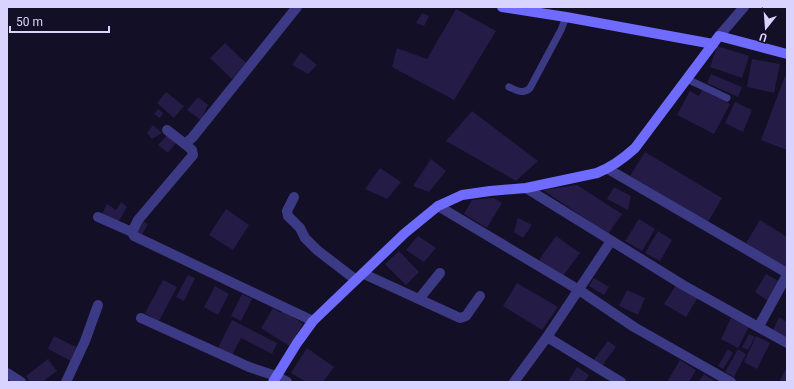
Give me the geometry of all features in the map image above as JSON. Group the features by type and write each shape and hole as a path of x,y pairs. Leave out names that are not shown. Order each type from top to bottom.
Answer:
{"street":[{"path":"185,144 192,138 297,7"},
{"path":"502,7 566,17 712,44"},
{"path":"274,379 297,343 314,321 405,233 438,206 462,195 490,190 526,188 597,173 608,169 623,159 635,148 712,44 744,7"},
{"path":"719,36 787,54"},
{"path":"132,232 138,220 194,155 192,150 167,130"},
{"path":"608,169 787,274 759,326"},
{"path":"526,188 684,285 787,343"},
{"path":"294,197 287,211 288,216 300,228 305,238 317,250 360,277 419,298 460,318 466,316 480,296"},
{"path":"438,206 579,290 634,328 731,382"},
{"path":"98,217 132,232 134,236 182,260 314,321"},
{"path":"514,382 547,337 611,241"},
{"path":"419,298 440,273"},
{"path":"66,382 85,341 98,304"},
{"path":"141,318 274,379 287,382"},
{"path":"547,337 621,382"},
{"path":"7,373 21,382"}],"lane":[{"path":"509,87 520,92 524,92 530,88 561,30 566,17"},
{"path":"687,79 727,98"}],"building":[{"path":"456,9 496,31 454,100 392,67 397,48 427,59"},
{"path":"422,13 429,16 424,26 416,23"},
{"path":"225,43 246,63 232,79 210,58"},
{"path":"717,46 749,56 742,78 710,67"},
{"path":"301,52 317,65 308,74 292,65"},
{"path":"752,59 780,64 774,93 747,87"},
{"path":"711,74 742,87 738,97 707,83"},
{"path":"785,76 787,77 787,150 761,140"},
{"path":"702,90 730,104 714,134 677,115 690,91 699,96"},
{"path":"166,92 184,106 174,118 157,103"},
{"path":"198,97 208,105 201,120 187,110"},
{"path":"735,102 752,110 743,132 725,123"},
{"path":"158,109 163,113 160,118 154,114"},
{"path":"472,111 538,161 516,181 446,141"},
{"path":"153,125 162,133 152,139 147,133"},
{"path":"167,135 176,143 168,153 158,145"},
{"path":"645,152 722,198 708,222 630,176"},
{"path":"431,159 446,171 429,192 413,186"},
{"path":"380,168 401,182 387,199 365,189"},
{"path":"577,185 622,214 608,234 543,190"},
{"path":"614,187 631,196 628,210 607,199"},
{"path":"494,198 502,203 487,228 464,214 472,200"},
{"path":"121,202 127,207 117,224 102,214 107,204 116,210"},
{"path":"226,209 249,225 233,250 209,235"},
{"path":"518,218 532,225 523,238 514,232"},
{"path":"639,219 655,229 642,251 625,241"},
{"path":"141,220 148,224 142,235 135,231"},
{"path":"760,220 787,237 787,269 746,243"},
{"path":"658,231 672,240 660,261 645,253"},
{"path":"418,236 436,248 424,262 406,250"},
{"path":"556,236 580,253 563,276 539,260"},
{"path":"399,251 419,272 406,285 385,264"},
{"path":"766,274 780,282 768,301 755,292"},
{"path":"188,275 195,278 184,301 176,297"},
{"path":"594,278 609,287 604,295 589,286"},
{"path":"163,280 177,287 159,321 145,313"},
{"path":"517,283 558,307 542,330 503,306"},
{"path":"676,285 698,297 686,317 664,304"},
{"path":"215,286 229,294 218,315 204,307"},
{"path":"627,290 645,298 638,315 619,306"},
{"path":"242,294 252,299 241,321 231,316"},
{"path":"273,308 281,313 283,310 303,324 289,346 261,328"},
{"path":"779,317 787,322 786,337 773,330"},
{"path":"731,318 749,327 738,348 721,339"},
{"path":"232,320 277,343 272,354 241,338 231,357 217,350"},
{"path":"749,334 755,337 748,350 742,347"},
{"path":"54,336 78,348 71,361 48,349"},
{"path":"756,336 770,343 757,369 744,362"},
{"path":"608,341 616,347 601,367 593,361"},
{"path":"307,348 334,367 323,382 306,382 291,373"},
{"path":"728,349 733,353 723,369 718,366"},
{"path":"738,349 746,354 734,377 725,372"},
{"path":"48,359 57,371 42,382 30,382 26,376"},
{"path":"680,360 696,370 689,382 671,382 668,380"},
{"path":"577,367 589,375 584,382 568,382"},
{"path":"787,367 787,382 779,382"},
{"path":"704,374 716,382 698,382"}]}
